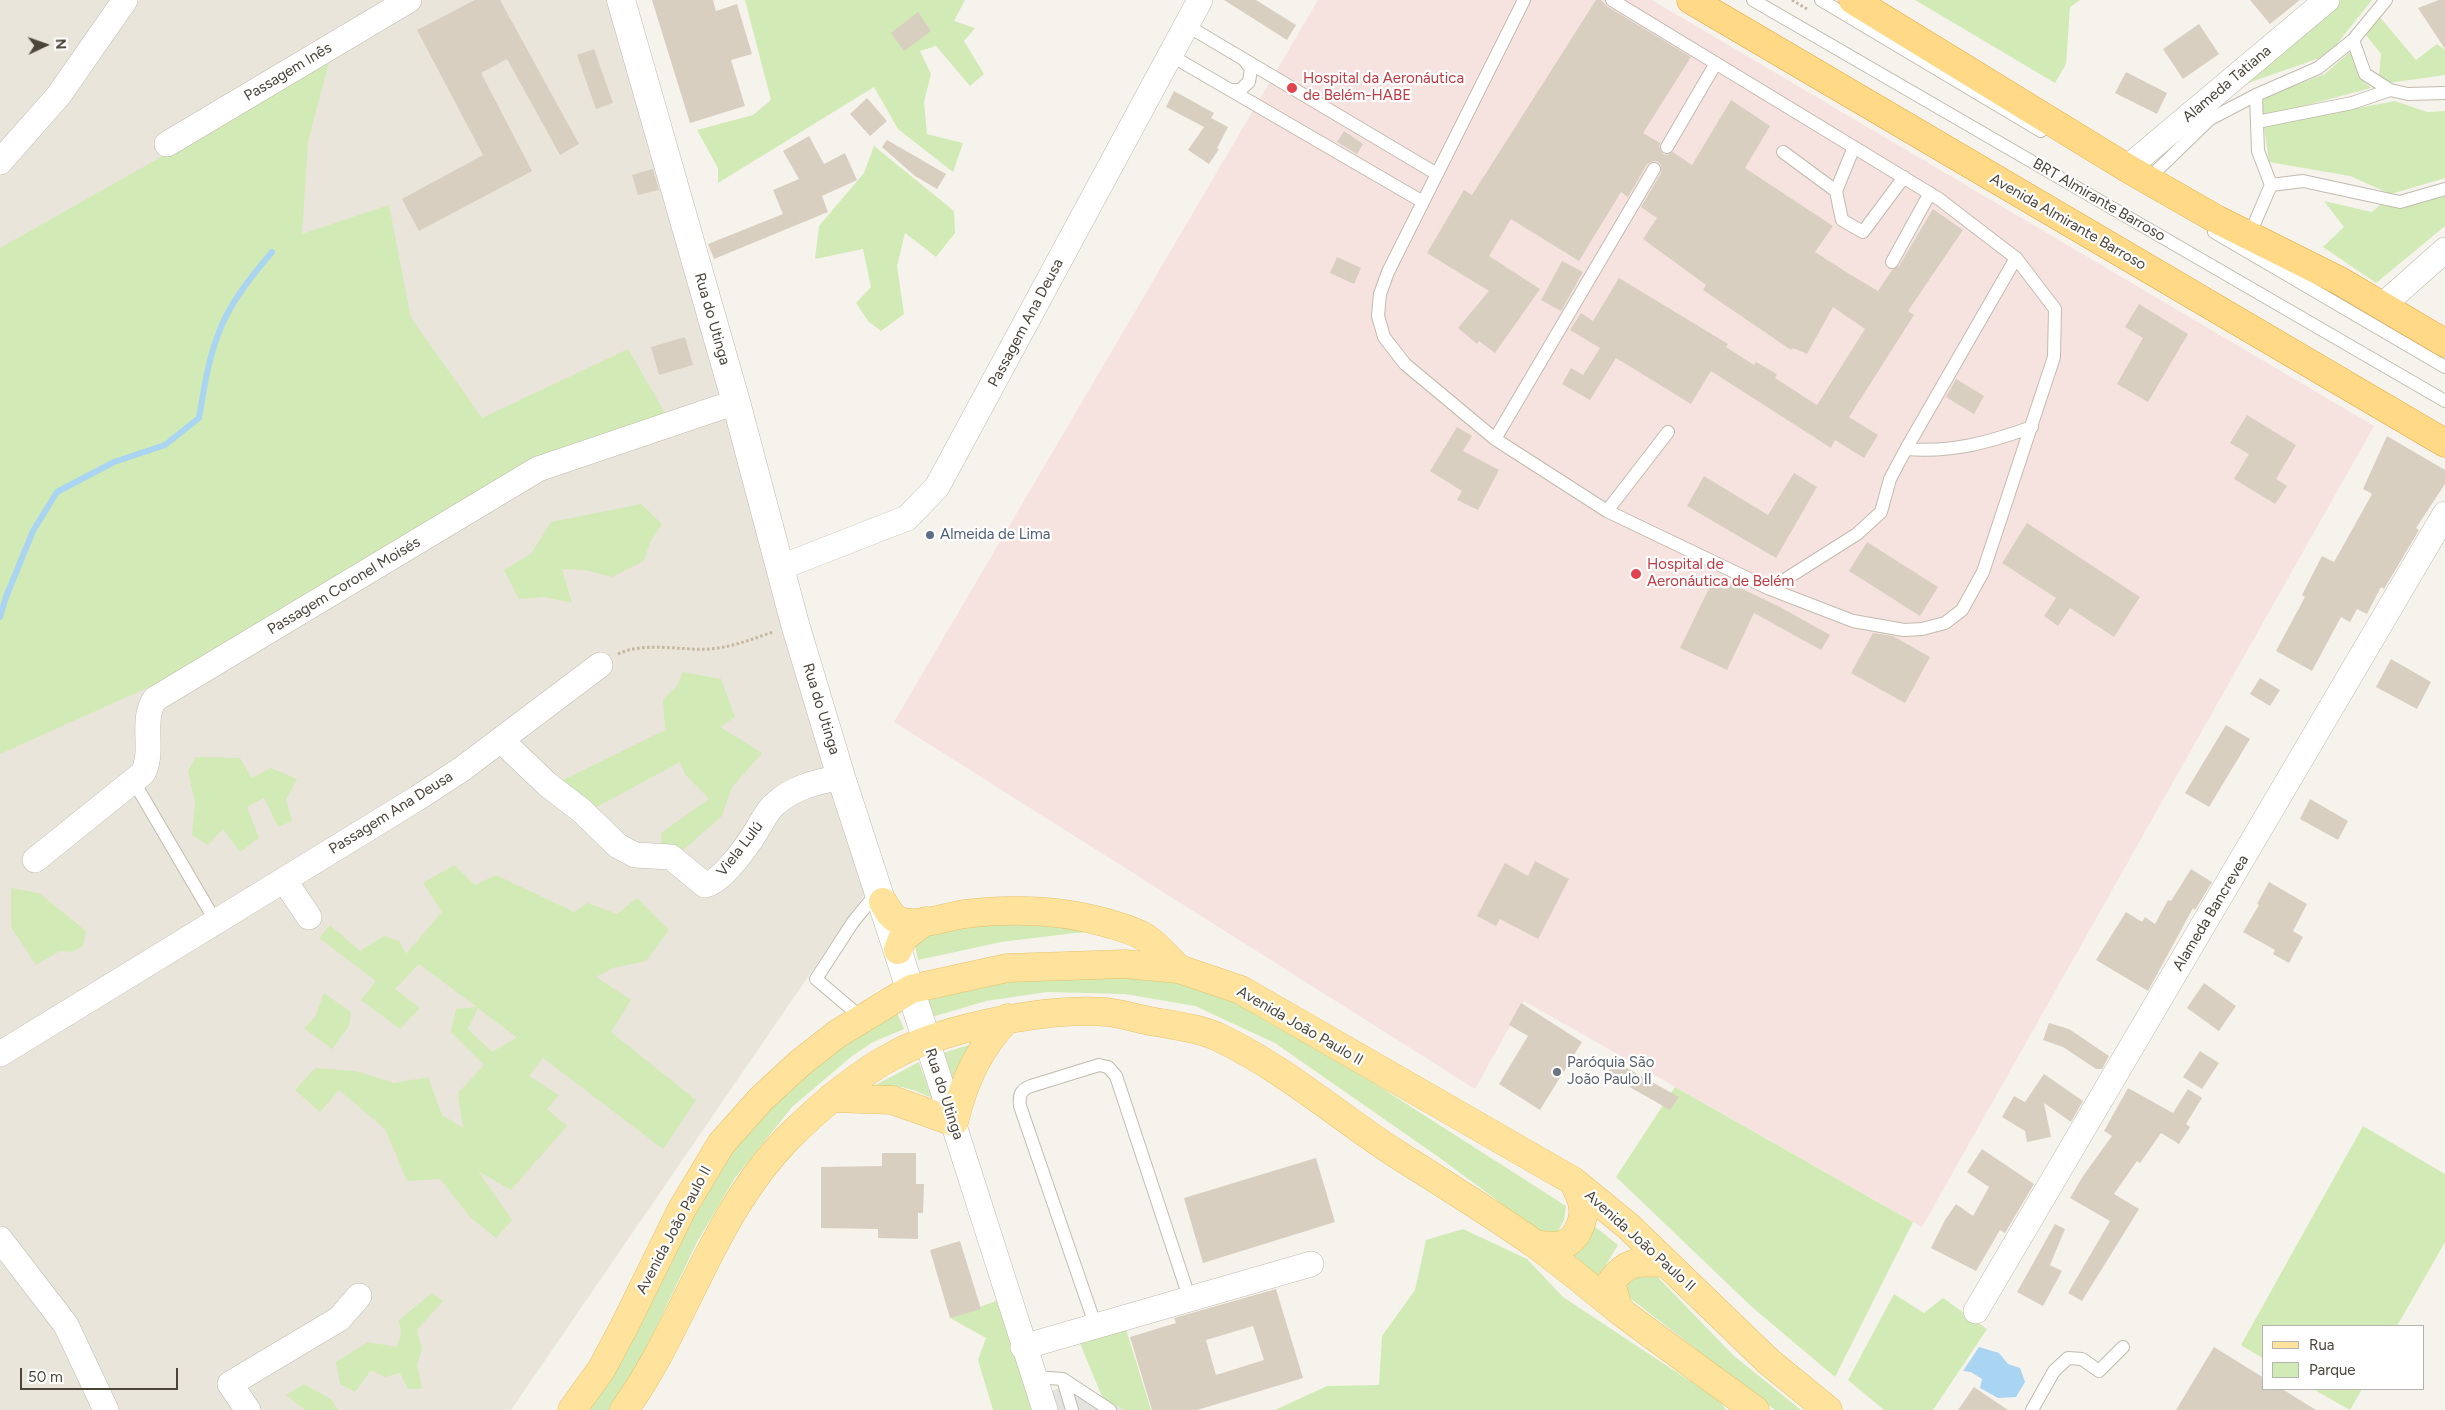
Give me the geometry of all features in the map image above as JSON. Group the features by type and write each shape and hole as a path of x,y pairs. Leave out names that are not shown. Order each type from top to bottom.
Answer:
{"highway":[{"name":"Avenida Almirante Barroso","path":"1692,0 2445,443"},
{"path":"1853,0 2137,174 2250,236 2340,281 2445,343"}],"main road":[{"path":"881,896 893,918 901,922 925,921 964,914 1008,911 1050,910 1084,916 1126,928 1146,938 1179,969"},
{"path":"898,950 902,939 925,921"},
{"name":"Avenida João Paulo II","path":"572,1410 601,1370 626,1325 682,1209 721,1144 762,1099 800,1063 862,1018 911,989 1007,968 1125,964 1179,969 1241,990 1573,1181 1628,1226 1768,1361 1828,1410"},
{"path":"624,1410 646,1379 735,1206 762,1168 786,1140 831,1098 880,1063 927,1041 1008,1018 1046,1014 1106,1012 1217,1036 1264,1064 1376,1141 1535,1244 1622,1312 1754,1410"},
{"path":"831,1098 892,1100 954,1122 966,1080 987,1042 1008,1018"},
{"path":"1535,1244 1551,1247 1569,1243 1577,1234 1583,1219 1582,1203 1573,1181"},
{"path":"1622,1312 1617,1305 1611,1282 1620,1270 1637,1262 1666,1263"}],"street":[{"path":"0,162 59,95 125,0"},
{"name":"Passagem Inês","path":"167,144 409,0"},
{"name":"Rua do Utinga","path":"620,0 736,402 779,568 841,777 954,1122 1023,1347 1045,1410"},
{"name":"Passagem Ana Deusa","path":"779,568 907,518 937,487 1200,0"},
{"name":"Alameda Tatiana","path":"2137,174 2327,0"},
{"path":"2382,306 2445,250"},
{"name":"Passagem Coronel Moisés","path":"35,860 143,773 148,763 148,716 150,707 155,699 538,469 736,402"},
{"name":"Alameda Bancrevea","path":"1976,1311 2445,514"},
{"name":"Passagem Ana Deusa","path":"0,1054 416,800 501,740 600,664"},
{"name":"Viela Lulú","path":"501,740 547,784 582,811 618,846 635,855 671,857 705,885 716,880 734,861 772,806 784,796 799,788 841,777"},
{"path":"284,880 310,917"},
{"path":"0,1239 66,1325 106,1410"},
{"path":"1023,1347 1311,1264"},
{"path":"248,1410 230,1384 338,1319 359,1296"}],"lane":[{"path":"1524,0 1388,272 1380,294 1378,316 1384,337 1405,364 1495,439 1606,511 1770,589 1853,621 1904,630 1922,629 1946,623 1962,610 1983,572 2054,357 2054,309 2016,258 1930,193 1612,0"},
{"name":"BRT Almirante Barroso","path":"1753,0 2445,400"},
{"name":"BRT Almirante Barroso","path":"1822,0 2058,141 2445,366"},
{"path":"2137,174 2210,119 2256,95 2318,68 2353,40 2386,0"},
{"path":"1186,25 1437,174"},
{"path":"2353,40 2365,74 2390,90 2408,94 2445,93"},
{"path":"1170,55 1423,202"},
{"path":"1232,90 1240,90 1249,82 1251,68 1246,61"},
{"path":"1667,148 1716,64"},
{"path":"2257,122 2352,103 2390,90"},
{"path":"2250,236 2271,185 2258,150 2256,95"},
{"path":"1854,147 1836,191 1842,220 1863,232 1904,177"},
{"path":"1783,152 1836,191"},
{"path":"1495,439 1654,169"},
{"path":"2271,185 2303,181 2400,202 2445,189"},
{"path":"1892,262 1930,193"},
{"path":"1770,589 1857,534 1881,512 1890,479 2016,258"},
{"path":"1906,449 1927,451 1991,442 2032,427"},
{"path":"1606,511 1668,432"},
{"path":"134,782 216,922"},
{"path":"862,1018 816,978 853,922 881,896"},
{"path":"1096,1327 1020,1106 1019,1097 1026,1088 1099,1066 1108,1067 1116,1076 1190,1300"},
{"path":"2032,1410 2054,1371 2068,1358 2082,1359 2099,1371 2123,1347"},
{"path":"1034,1377 1064,1379 1110,1410"},
{"path":"1064,1379 1072,1410"}],"path":[{"path":"600,664 621,652 732,647 795,624"}],"shaded area":[{"path":"0,0 616,0 875,879 511,1410 0,1410"},
{"name":"Hospital de Aeronáutica de Belém","path":"1318,0 1652,0 2374,426 1922,1227 1524,1001 1475,1089 894,722"},
{"path":"1067,1384 1124,1410 1054,1410 1048,1393"}],"green space":[{"path":"745,0 965,0 954,21 975,28 964,41 984,74 970,86 936,46 920,51 931,74 924,102 927,134 963,143 953,172 898,129 874,87 718,183 718,168 697,130 753,115 771,100"},
{"path":"1915,0 2080,0 2070,7 2066,64 2055,83"},
{"path":"2338,0 2372,0 2328,55 2237,87"},
{"path":"2379,16 2416,60 2437,44 2445,50 2445,75 2388,83 2379,76 2381,54 2366,35"},
{"path":"2352,50 2360,78 2371,88 2262,117 2261,98 2325,74"},
{"path":"329,62 308,142 302,234 389,205 411,318 482,418 628,349 665,413 530,465 207,661 0,754 0,248"},
{"path":"2395,101 2427,112 2445,111 2445,178 2391,194 2350,176 2269,162 2264,126"},
{"path":"874,146 954,211 955,233 936,257 905,233 897,266 904,314 881,331 868,321 856,303 871,287 863,249 815,259 819,226 864,173"},
{"path":"2445,191 2445,226 2376,283 2323,247 2344,227 2324,201 2372,212 2382,203"},
{"path":"641,504 662,524 650,542 644,561 612,577 585,570 562,569 572,603 544,597 519,599 504,570 531,554 551,522"},
{"path":"683,672 721,679 735,717 720,727 762,753 732,787 722,816 680,853 662,847 661,833 709,799 685,774 680,762 593,809 561,781 665,730 663,699 677,686"},
{"path":"196,757 240,758 252,778 271,768 297,779 286,800 292,821 278,827 264,798 247,807 259,838 240,852 223,829 208,845 192,835 195,803 188,771"},
{"path":"454,865 475,885 496,875 574,912 588,903 617,914 637,898 669,930 646,961 613,968 596,977 631,1000 611,1032 696,1100 663,1149 543,1058 529,1076 559,1095 547,1109 567,1126 511,1190 478,1171 512,1220 496,1238 470,1217 440,1179 407,1181 385,1129 339,1090 320,1112 295,1090 315,1068 356,1071 394,1083 428,1077 442,1115 463,1128 458,1093 484,1065 451,1032 456,1009 477,1007 419,964 395,989 420,1008 400,1029 361,1000 376,981 319,938 330,925 360,951 384,936 399,941 406,954 442,912 423,883","holes":["478,1008 516,1037 492,1052 468,1029"]},
{"path":"11,888 39,893 86,931 83,946 72,952 60,951 36,965 11,927"},
{"path":"1003,917 1130,930 1075,933 1001,942 918,960 913,936"},
{"path":"1054,970 1184,979 1266,1014 1566,1206 1564,1220 1557,1233 1544,1235 1440,1158 1275,1043 1195,1006 1125,994 1047,992 986,1001 932,1017 924,991"},
{"path":"324,993 351,1012 349,1026 332,1049 304,1028 315,1017"},
{"path":"895,1008 904,1029 873,1042 852,1056 792,1107 735,1178 697,1242 628,1386 610,1410 585,1410 726,1152 794,1078"},
{"path":"969,1045 951,1087 940,1054"},
{"path":"919,1062 932,1098 903,1087 872,1087"},
{"path":"1675,1087 1913,1222 1835,1377 1752,1307 1616,1177"},
{"path":"2363,1126 2445,1174 2445,1242 2398,1325 2262,1325 2262,1358 2241,1345"},
{"path":"1593,1225 1618,1245 1598,1278 1569,1258"},
{"path":"1463,1229 1527,1259 1563,1297 1720,1401 1726,1410 1275,1410 1327,1386 1379,1385 1382,1336 1415,1290 1426,1240"},
{"path":"1649,1268 1733,1355 1801,1410 1775,1410 1626,1295 1623,1278"},
{"path":"432,1293 443,1301 417,1330 422,1349 417,1365 422,1389 408,1389 400,1373 385,1377 371,1370 355,1392 340,1384 336,1362 368,1342 397,1347 401,1334 399,1320"},
{"path":"1894,1294 1924,1313 1943,1298 1987,1329 1933,1410 1884,1410 1848,1380"},
{"path":"1001,1299 1035,1410 993,1410 978,1360 986,1338 950,1318"},
{"path":"1125,1326 1151,1410 1124,1410 1103,1399 1079,1341"},
{"path":"304,1384 332,1400 338,1410 305,1410 286,1395"},
{"path":"2315,1390 2361,1390 2350,1410"}],"water":[{"path":"1979,1347 1999,1353 2008,1364 2020,1368 2025,1382 2016,1397 1998,1398 1980,1388 1982,1379 1971,1372 1963,1371"}],"building":[{"path":"475,0 500,0 579,144 560,155 507,59 481,73 532,171 419,231 402,199 483,155 417,30"},
{"path":"652,0 713,0 716,11 737,4 752,54 731,60 745,106 690,123"},
{"path":"1224,0 1256,0 1296,25 1287,40"},
{"path":"1596,0 1601,0 1608,7 1691,57 1643,133 1660,143 1659,147 1663,154 1667,155 1673,152 1692,165 1731,100 1770,126 1745,168 1833,226 1815,252 1851,275 1878,291 1892,270 1899,266 1933,209 1963,230 1908,311 1914,315 1849,417 1878,435 1864,458 1835,440 1831,448 1711,371 1691,404 1616,358 1590,400 1562,384 1571,368 1583,375 1600,348 1570,330 1581,313 1593,321 1619,278 1728,344 1726,347 1754,365 1756,362 1777,374 1775,378 1817,405 1865,329 1833,307 1807,354 1793,348 1791,350 1703,290 1706,285 1643,239 1657,218 1641,207 1661,173 1661,165 1658,162 1654,161 1647,164 1628,197 1621,192 1579,261 1511,219 1489,256 1540,289 1495,353 1479,341 1477,344 1458,328 1489,291 1427,253 1464,190 1472,195"},
{"path":"2250,0 2300,0 2270,24"},
{"path":"2439,0 2445,0 2445,49 2418,8"},
{"path":"918,12 931,31 904,51 891,33"},
{"path":"2199,24 2219,54 2183,79 2163,49"},
{"path":"594,49 613,103 596,109 577,55"},
{"path":"2126,72 2167,93 2157,114 2115,93"},
{"path":"1174,91 1214,113 1211,118 1228,127 1217,148 1219,149 1209,164 1188,150 1204,127 1166,107"},
{"path":"867,98 887,121 870,136 850,114"},
{"path":"1344,131 1363,144 1357,154 1337,142"},
{"path":"809,136 824,164 845,153 857,180 822,196 828,212 714,259 708,244 783,214 773,190 799,179 783,151"},
{"path":"887,140 946,174 937,189 915,176 882,147"},
{"path":"653,169 659,190 638,195 632,175"},
{"path":"1337,257 1361,268 1354,284 1330,273"},
{"path":"1562,261 1583,272 1561,311 1541,300"},
{"path":"2139,304 2188,334 2148,402 2117,384 2143,338 2125,327"},
{"path":"685,337 693,365 659,375 651,347"},
{"path":"1956,379 1984,396 1974,414 1946,397"},
{"path":"2247,415 2296,445 2276,479 2287,486 2275,504 2234,479 2249,454 2230,443"},
{"path":"1457,427 1472,436 1463,451 1499,470 1478,510 1457,500 1462,491 1430,471"},
{"path":"2387,436 2445,470 2445,484 2416,528 2419,530 2384,589 2381,587 2367,614 2357,609 2350,622 2341,617 2312,671 2276,651 2305,597 2302,595 2322,556 2334,562 2372,494 2363,489"},
{"path":"1794,473 1817,487 1776,558 1687,506 1704,476 1768,515"},
{"path":"2027,523 2140,597 2114,637 2070,608 2058,626 2044,616 2056,598 2002,563"},
{"path":"1867,542 1938,587 1920,616 1849,571"},
{"path":"1715,576 1780,607 1830,635 1821,650 1754,613 1727,670 1680,648"},
{"path":"1873,633 1893,636 1930,657 1905,703 1851,673"},
{"path":"2391,659 2431,682 2417,709 2376,687"},
{"path":"2260,678 2280,690 2270,706 2250,694"},
{"path":"2226,725 2250,739 2209,807 2185,793"},
{"path":"2310,799 2348,821 2338,840 2300,819"},
{"path":"1535,861 1569,879 1538,939 1500,919 1496,926 1477,916 1505,863 1528,876"},
{"path":"2191,869 2212,882 2195,910 2193,908 2148,991 2096,960 2126,912 2142,922 2145,917 2155,924 2168,900 2171,901"},
{"path":"2269,882 2307,904 2293,931 2303,937 2289,963 2273,954 2275,950 2243,932 2259,905 2257,904"},
{"path":"2204,983 2236,1006 2219,1031 2187,1008"},
{"path":"1521,1003 1582,1042 1540,1110 1499,1084 1528,1036 1509,1025"},
{"path":"2049,1023 2069,1029 2109,1056 2102,1069 2096,1069 2063,1047 2043,1040"},
{"path":"2200,1051 2219,1063 2202,1089 2183,1077"},
{"path":"1614,1061 1679,1097 1670,1110 1607,1074"},
{"path":"2044,1074 2083,1101 2071,1122 2044,1103 2051,1137 2027,1142 2025,1131 2002,1117 2014,1096 2025,1102"},
{"path":"2128,1088 2173,1113 2188,1089 2202,1098 2186,1124 2190,1127 2179,1144 2161,1133 2140,1163 2137,1161 2114,1194 2139,1209 2082,1301 2068,1293 2110,1221 2070,1198 2083,1176 2112,1136 2104,1131"},
{"path":"1982,1149 2034,1184 2005,1233 2000,1230 1976,1271 1931,1248 1945,1220 1956,1204 1973,1216 1989,1187 1967,1172"},
{"path":"882,1153 916,1153 916,1184 924,1184 923,1213 918,1213 918,1239 878,1238 878,1229 821,1228 821,1167 882,1166"},
{"path":"1316,1158 1335,1222 1203,1263 1184,1198"},
{"path":"2055,1224 2065,1229 2050,1265 2062,1271 2043,1306 2017,1292"},
{"path":"960,1241 981,1309 950,1318 930,1250"},
{"path":"1276,1289 1303,1378 1197,1410 1152,1410 1130,1337 1176,1323 1174,1318","holes":["1253,1326 1264,1360 1216,1375 1206,1340"]},
{"path":"2214,1347 2262,1377 2262,1390 2284,1390 2316,1410 2176,1410"},
{"path":"1974,1387 2008,1410 1958,1410"}],"waterway":[{"path":"0,617 6,597 33,531 57,492 114,462 165,445 199,418 209,364 224,321 242,290 272,252"}],"place":[{"name":"Hospital da Aeronáutica de Belém-HABE","path":"1292,88"},
{"name":"Almeida de Lima","path":"930,535"},
{"name":"Hospital de Aeronáutica de Belém","path":"1636,574"},
{"name":"Paróquia São João Paulo II","path":"1557,1072"}]}
